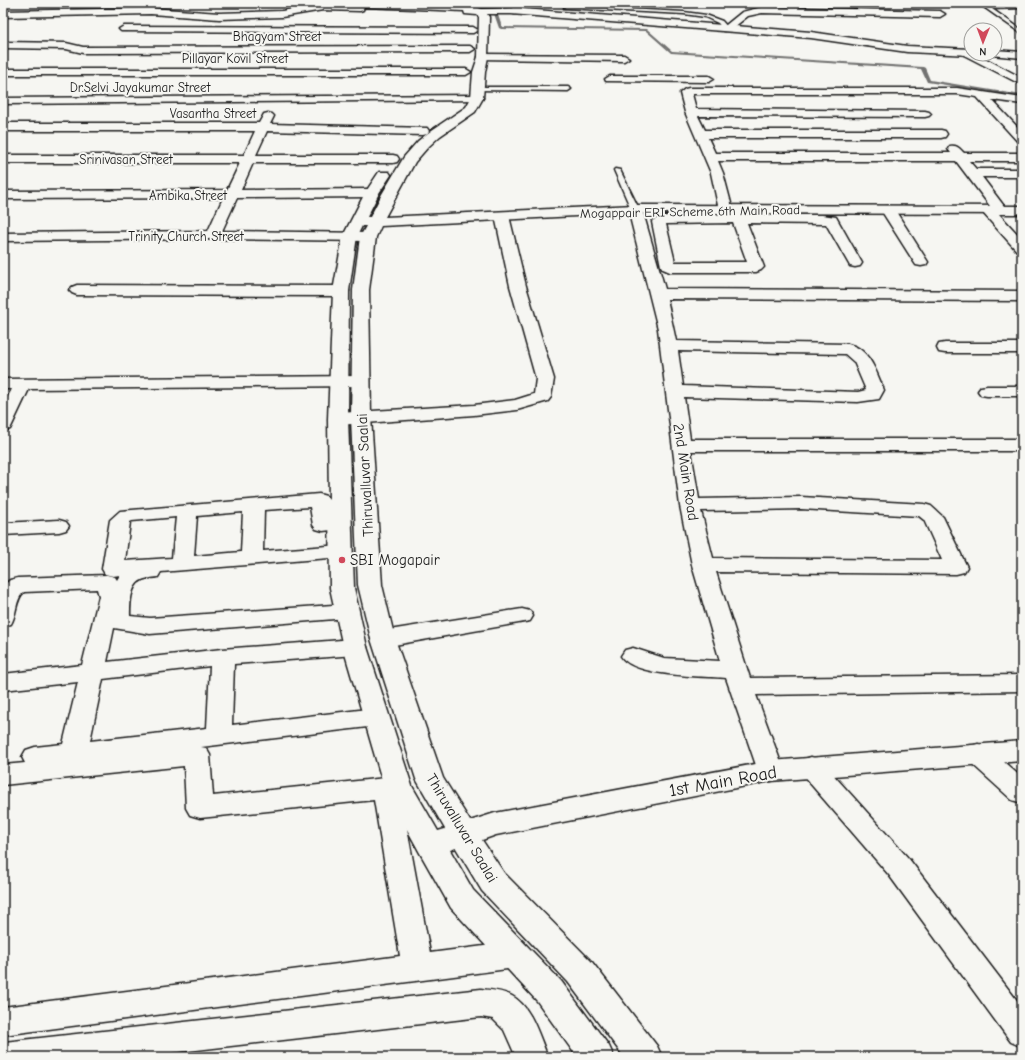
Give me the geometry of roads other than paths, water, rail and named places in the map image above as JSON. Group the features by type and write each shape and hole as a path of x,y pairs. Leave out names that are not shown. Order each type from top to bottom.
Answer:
{"main road":[{"path":"3,14 152,11 219,16 282,14 318,6 344,3 468,8 477,28"},
{"path":"318,6 453,10 477,28"},
{"path":"477,28 516,9 726,29 811,35 907,49 963,52"},
{"name":"Thiruvalluvar Saalai","path":"477,28 471,89 471,109 436,133 423,144 409,160 389,194 363,229 361,290 361,417 370,585 383,639 430,779 493,882 580,972 645,1057"},
{"path":"1003,54 1022,55"},
{"name":"Thiruvalluvar Saalai","path":"471,89 457,108 423,131 393,159 372,193 363,229 341,291 338,419 342,588 355,647 376,717 392,788 430,845 462,899 549,991 597,1057"},
{"name":"Mogappair ERI Scheme 6th Main Road","path":"363,229 502,216 635,209 733,213 888,210 1022,210"},
{"name":"1st Main Road","path":"430,845 495,824 771,771 1022,751"}],"street":[{"path":"795,3 807,11"},
{"path":"214,235 250,158 262,126 303,49 305,29 318,6"},
{"path":"726,29 745,14 762,10 940,14"},
{"path":"124,29 477,28 608,58 624,58"},
{"name":"Bhagyam Street","path":"3,45 59,45 84,50 303,49 477,28"},
{"path":"608,58 612,90"},
{"path":"987,62 1022,82"},
{"path":"712,68 723,90"},
{"name":"Pillayar Kovil Street","path":"3,72 291,72 471,89"},
{"path":"610,79 717,79"},
{"name":"Dr.Selvi Jayakumar Street","path":"3,102 276,100 471,89"},
{"path":"855,263 831,220 733,213 661,220 659,222 668,266 756,267 733,213 692,112 682,93 689,91 723,90 957,91 1022,101"},
{"path":"906,90 961,158 972,173 994,210 1022,248"},
{"path":"981,95 1022,139"},
{"path":"692,112 925,114"},
{"name":"Vasantha Street","path":"3,127 262,126 423,131"},
{"path":"701,134 941,134"},
{"path":"711,158 1022,157"},
{"name":"Srinivasan Street","path":"3,160 250,158 393,159"},
{"path":"972,173 1022,173"},
{"name":"Ambika Street","path":"3,195 372,193"},
{"name":"2nd Main Road","path":"635,209 658,294 669,346 690,505 703,565 738,678 771,771"},
{"path":"888,210 921,262"},
{"path":"338,419 474,410 517,405 542,397 545,379 520,293 502,216"},
{"name":"Trinity Church Street","path":"3,237 214,235 363,229"},
{"path":"77,290 341,291"},
{"path":"658,294 1022,296"},
{"path":"669,346 848,349 858,354 874,390 873,395 858,397 674,391"},
{"path":"946,348 1022,348"},
{"path":"3,384 361,381"},
{"path":"3,425 23,384"},
{"path":"987,391 1022,391"},
{"path":"681,445 1022,445"},
{"path":"120,508 340,494"},
{"path":"341,524 323,525 319,500 127,515 120,520 113,569 252,558 341,555"},
{"path":"690,505 801,503 924,510 933,517 956,567 703,565"},
{"path":"252,558 254,505"},
{"path":"182,564 187,510"},
{"path":"3,529 59,526"},
{"path":"341,555 138,573 128,579 118,604 119,622 150,626 347,610"},
{"path":"3,619 6,592 18,585 108,582 110,596 74,753"},
{"path":"383,639 522,616"},
{"path":"3,682 222,657 355,647"},
{"path":"633,656 662,666 738,678 1022,683"},
{"path":"219,735 222,657"},
{"path":"3,761 376,717"},
{"path":"978,754 1022,793"},
{"path":"3,775 197,755 200,808 392,788 418,968"},
{"path":"811,768 899,867 1022,1032"},
{"path":"3,1021 515,955"},
{"path":"4,1057 481,1003 501,1006 516,1020 532,1057"}],"lane":[{"path":"984,5 1022,7"},
{"path":"984,5 1010,25 1022,32"},
{"path":"566,7 684,13 706,16 720,22 726,29"},
{"path":"1010,25 1022,25"},
{"path":"471,89 568,89"},
{"name":"2nd Main Road","path":"617,170 635,209"}],"waterway":[{"path":"480,3 494,7 501,28 647,30 671,52 923,68 928,81 1022,96"}],"place":[{"name":"SBI Mogapair","path":"342,560"}]}
